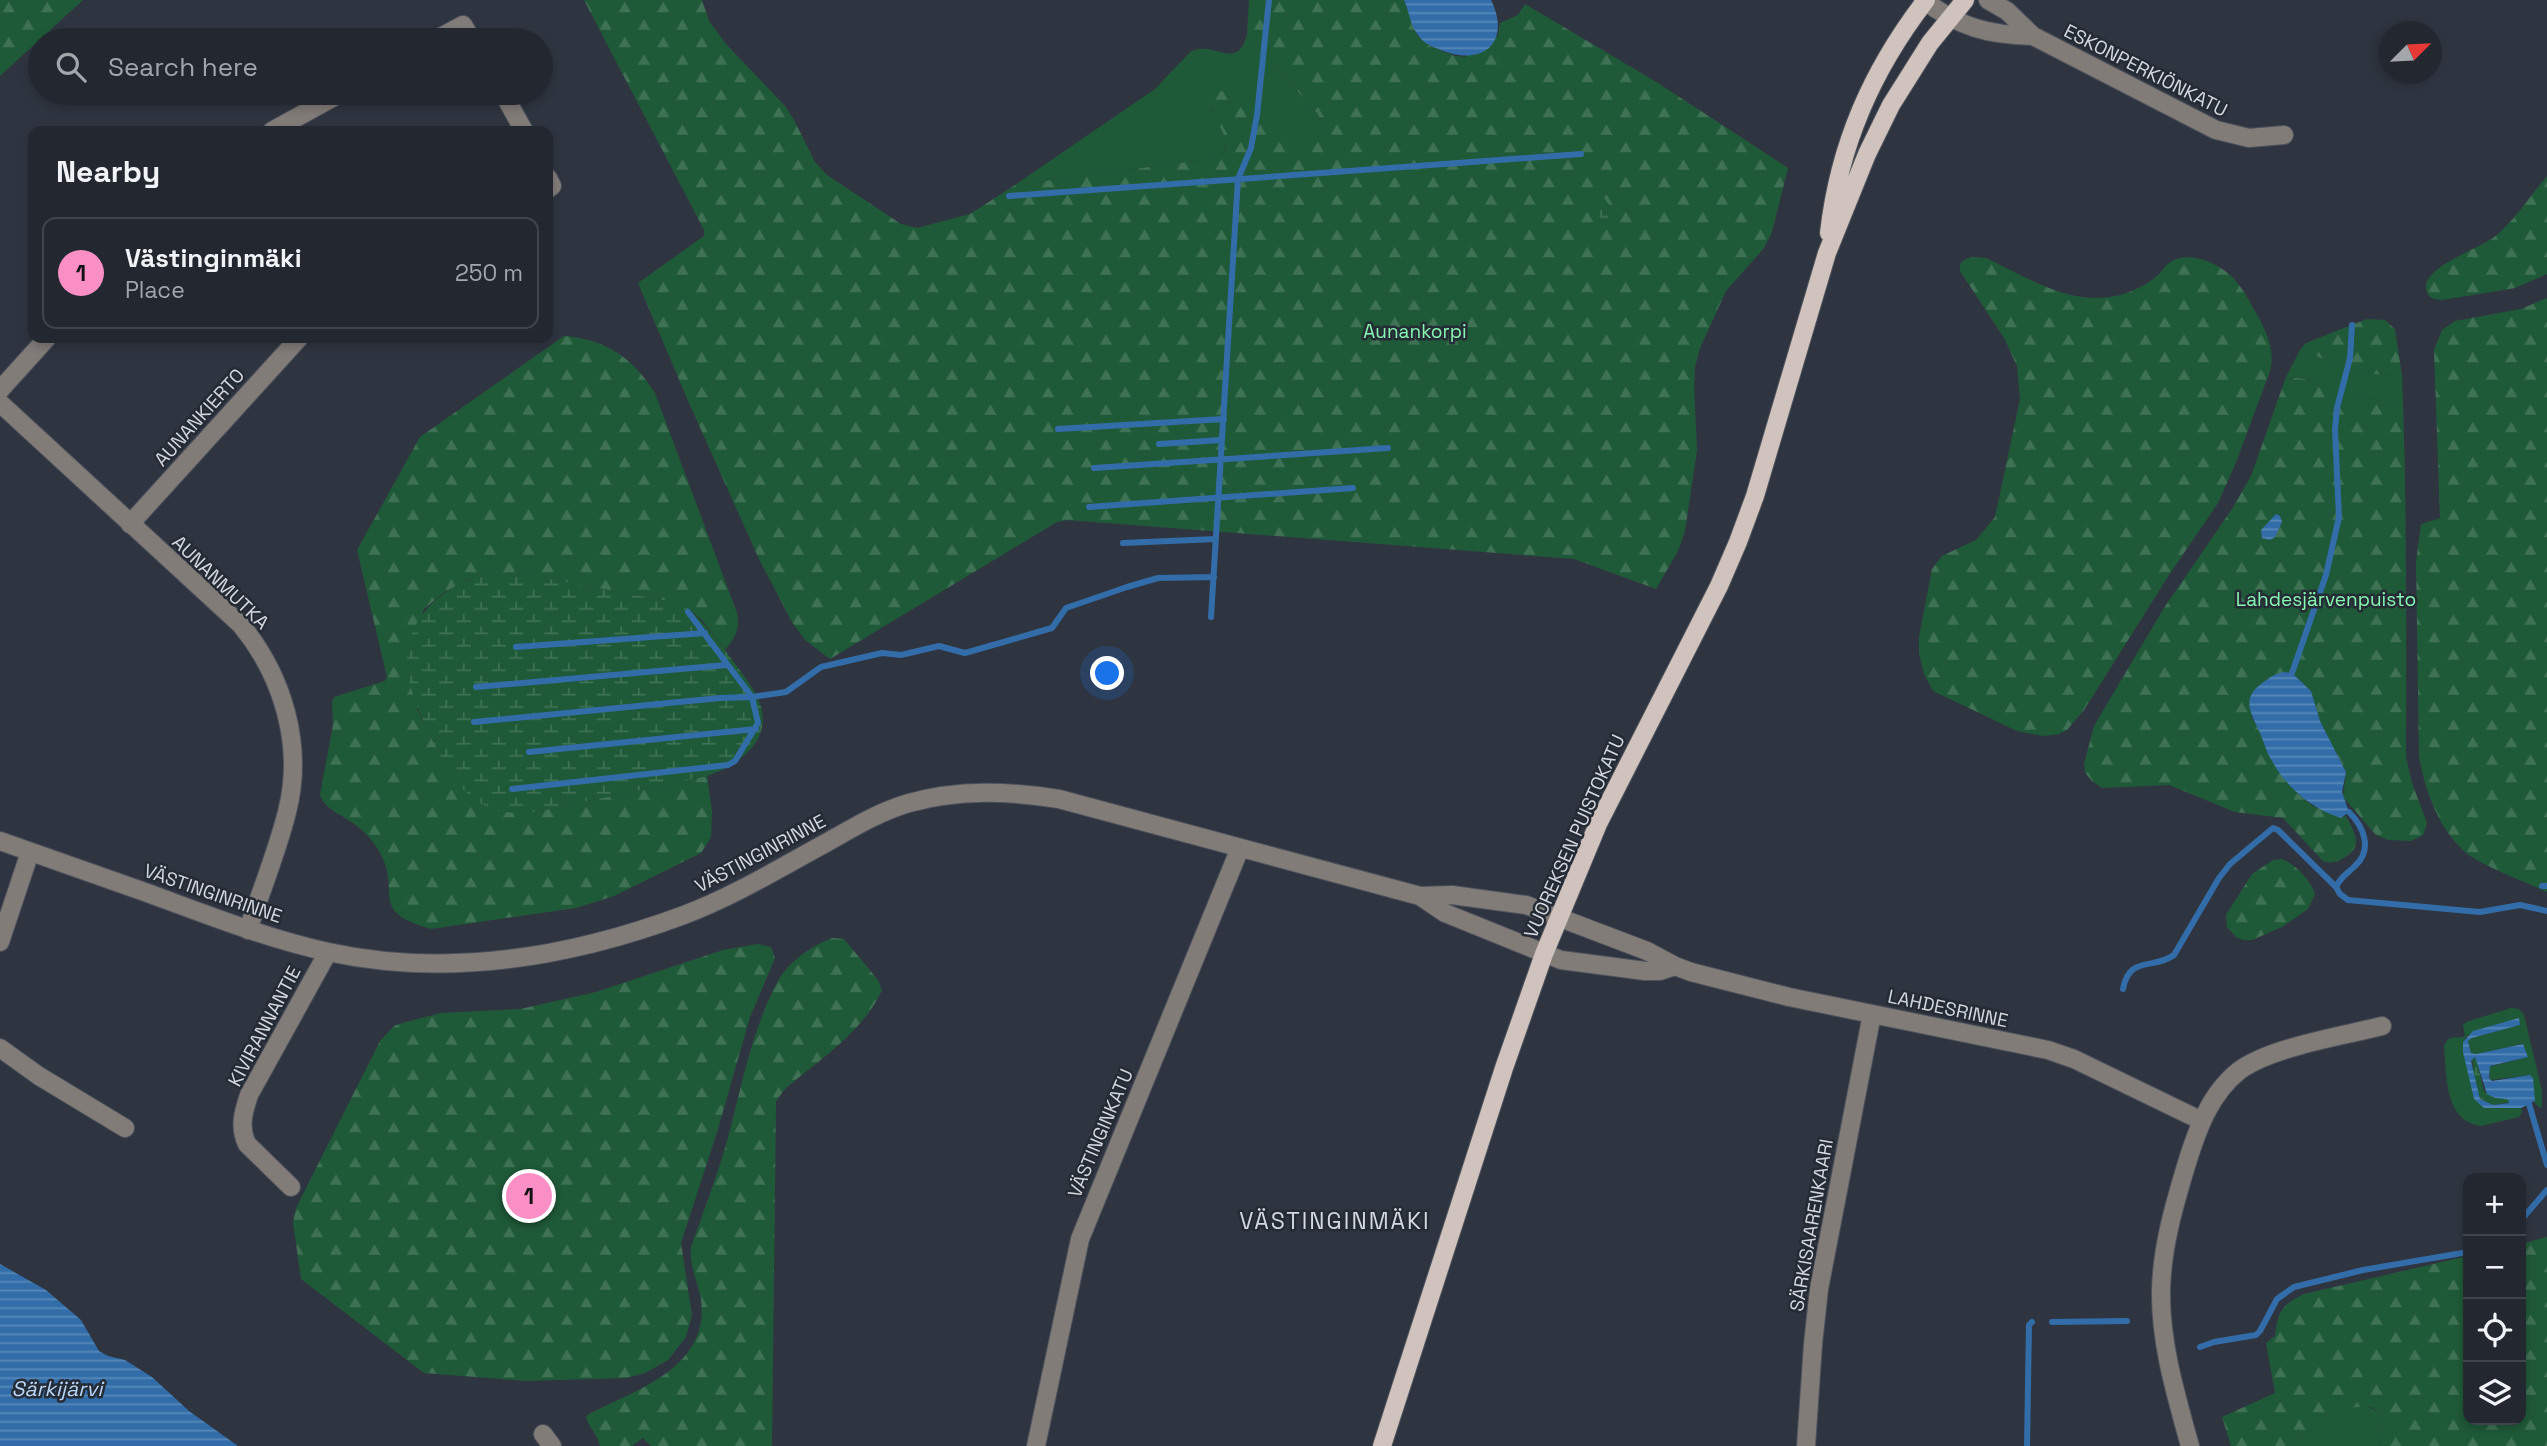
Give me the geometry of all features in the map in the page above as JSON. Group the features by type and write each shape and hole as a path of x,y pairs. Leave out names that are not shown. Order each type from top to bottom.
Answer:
{"main road":[{"name":"VUOREKSEN PUISTOKATU","path":"1827,253 1832,209 1851,133 1866,94 1924,0"},
{"name":"VUOREKSEN PUISTOKATU","path":"1382,1446 1504,1068 1544,954 1598,824 1719,586 1738,542 1755,495 1827,253 1867,154 1891,105 1930,43 1965,0"}],"street":[{"name":"ESKONPERKIÖNKATU","path":"1924,0 1949,18 1990,33 2033,36"},
{"name":"ESKONPERKIÖNKATU","path":"1988,0 2007,11 2033,36 2216,130 2249,138 2284,135"},
{"path":"281,126 319,105"},
{"path":"510,105 521,126"},
{"path":"0,390 42,343"},
{"name":"AUNANKIERTO","path":"130,524 294,343"},
{"name":"AUNANMUTKA","path":"0,403 241,625 269,666 291,730 293,756 288,811 248,930"},
{"name":"VÄSTINGINRINNE","path":"0,841 248,930 328,952 401,962 501,960 560,953 611,940 730,896 874,816 910,803 995,791 1059,799 1420,896 1452,895 1526,905 1559,917"},
{"name":"VÄSTINGINKATU","path":"1036,1446 1080,1239 1240,848"},
{"path":"1,936 30,852"},
{"name":"VÄSTINGINRINNE","path":"1420,896 1445,913 1544,954"},
{"name":"LAHDESRINNE","path":"1559,917 1647,951 1675,967 1789,997 2048,1050 2074,1059 2202,1121"},
{"name":"KIVIRANNANTIE","path":"291,1187 247,1144 243,1135 242,1119 249,1095 328,952"},
{"name":"LAHDESRINNE","path":"1544,954 1561,960 1615,968 1660,971 1675,967"},
{"name":"SÄRKISAARENKAARI","path":"1806,1446 1819,1289 1872,1014"},
{"path":"2190,1446 2166,1347 2161,1291 2173,1209 2202,1121 2213,1100 2231,1078 2257,1060 2382,1026"},
{"path":"0,1048 39,1076 125,1128"}],"green space":[{"path":"0,0 83,0 52,28 28,28 28,50 0,76"},
{"name":"Aunankorpi","path":"584,0 702,0 709,21 726,44 785,106 815,162 827,175 901,224 917,228 970,214 1015,185 1216,158 1224,152 1226,143 1212,104 1215,96 1227,89 1236,91 1257,105 1280,132 1292,140 1300,141 1321,132 1322,125 1318,114 1247,35 1249,0 1404,0 1417,35 1430,46 1465,57 1498,36 1500,23 1518,15 1525,4 1658,83 1788,168 1772,232 1764,248 1726,291 1700,348 1694,386 1697,450 1685,531 1678,551 1656,589 1574,559 1068,520 1057,522 830,659 805,640 792,622 759,559 638,283 704,236 704,230"},
{"path":"1247,35 1318,114 1322,125 1321,132 1307,141 1294,142 1212,108 1226,142 1222,154 1216,158 1015,185 1155,89 1190,52 1208,49 1231,54 1237,52"},
{"path":"2547,176 2547,274 2515,288 2442,300 2430,297 2426,289 2427,281 2433,273 2501,232"},
{"path":"1600,196 1616,214 1614,223 1604,222 1597,212 1594,200"},
{"path":"1972,257 1986,258 2063,293 2091,298 2117,296 2133,290 2149,282 2169,263 2178,259 2186,257 2210,262 2240,286 2261,321 2270,346 2270,371 2218,503 2084,710 2067,730 2059,734 2044,736 2017,731 1933,691 1924,674 1919,653 1919,637 1932,569 1942,556 1976,540 1995,517 2020,399 2017,366 2004,338 1960,271 1962,262"},
{"path":"2547,298 2547,892 2471,857 2447,831 2434,808 2419,756 2416,562 2421,524 2440,518 2434,350 2442,330 2455,321 2521,309"},
{"path":"2367,319 2385,320 2395,329 2402,376 2363,371 2300,350 2306,343"},
{"path":"564,336 593,341 617,352 628,360 655,393 737,613 736,633 725,650 703,621 683,604 518,573 467,580 443,593 423,610 417,709 455,779 535,812 707,776 712,811 711,837 701,853 614,896 576,908 431,929 411,922 392,907 385,865 377,848 360,828 326,805 320,795 333,725 334,697 385,681 387,677 357,550 420,437"},
{"path":"2300,350 2363,371 2402,376 2403,403 2338,396 2306,379 2286,377"},
{"name":"Lahdesjärvenpuisto","path":"2286,377 2306,379 2338,396 2403,403 2406,757 2412,783 2427,823 2423,835 2411,841 2388,840 2376,835 2343,797 2346,772 2320,721 2311,691 2292,673 2284,672 2251,716 2297,793 2313,806 2341,818 2346,816 2356,843 2351,853 2332,862 2323,861 2283,818 2235,812 2169,785 2102,788 2085,773 2084,764 2094,726 2164,608 2232,509 2251,476"},
{"path":"518,573 683,604 716,638 756,695 763,720 756,742 729,766 707,776 535,812 505,812 470,796 449,771 422,717 408,673 409,643 420,617 440,596 478,577"},
{"path":"2282,859 2302,873 2313,888 2315,894 2308,909 2282,927 2252,940 2236,937 2227,927 2226,915 2252,874 2273,860"},
{"path":"832,938 844,939 878,980 882,990 864,1019 852,1032 785,1089 776,1101 772,1446 651,1446 643,1438 632,1446 600,1446 586,1417 666,1373 682,1359 694,1343 701,1323 701,1300 692,1267 691,1247 722,1158 761,1020 778,981 788,967 809,950"},
{"path":"758,944 771,947 775,958 750,1017 681,1243 692,1315 686,1337 668,1360 645,1373 626,1378 526,1381 424,1373 301,1279 293,1222 296,1208 380,1041 394,1026 441,1013 520,1009 596,992 723,950"},
{"path":"2511,1008 2519,1009 2524,1015 2542,1091 2542,1107 2534,1102 2529,1075 2490,1080 2489,1067 2528,1057 2522,1044 2471,1053 2468,1041 2472,1038 2520,1025 2468,1035 2463,1042 2487,1108 2521,1108 2522,1112 2519,1117 2481,1126 2469,1122 2454,1106 2447,1083 2444,1047 2450,1038 2465,1036 2463,1025 2466,1022"},
{"path":"2472,1058 2476,1058 2484,1091 2495,1098 2508,1098 2510,1102 2493,1105 2480,1099 2476,1091"},
{"path":"2547,1237 2547,1446 2379,1446 2383,1421 2379,1412 2371,1407 2356,1407 2285,1446 2231,1446 2222,1417 2275,1393 2266,1343 2275,1336 2279,1315 2290,1302 2304,1294 2463,1257 2463,1425 2526,1425 2526,1243"},
{"path":"2364,1405 2379,1412 2383,1421 2379,1446 2285,1446 2356,1406"}],"water":[{"path":"1404,0 1491,0 1497,15 1495,39 1489,48 1469,55 1434,48 1415,31"},
{"path":"2276,514 2282,522 2275,537 2270,540 2262,538 2261,530"},
{"path":"2292,673 2311,691 2320,721 2346,772 2342,792 2349,812 2341,818 2310,803 2285,780 2270,758 2253,718 2249,701 2251,695 2274,675"},
{"path":"2519,1018 2520,1025 2468,1041 2471,1053 2476,1054 2523,1044 2528,1057 2490,1066 2489,1078 2492,1081 2530,1075 2533,1078 2535,1101 2521,1108 2484,1108 2474,1099 2463,1052 2463,1042 2473,1031","holes":["2475,1057 2487,1094 2508,1099 2509,1103 2493,1105 2480,1099 2471,1061"]},
{"name":"Särkijärvi","path":"0,1264 46,1290 81,1320 99,1351 125,1360 152,1377 189,1411 238,1446 0,1446"}],"waterway":[{"path":"1211,617 1238,179 1251,148 1257,115 1269,0"},
{"path":"1009,196 1581,154"},
{"path":"2292,673 2326,575 2339,517 2335,430 2337,408 2350,358 2352,325"},
{"path":"1058,429 1224,419"},
{"path":"1159,444 1222,440"},
{"path":"1094,468 1388,448"},
{"path":"1089,507 1353,488"},
{"path":"1123,543 1216,539"},
{"path":"474,722 786,692 821,667 882,653 901,655 939,646 965,653 1052,628 1066,608 1127,587 1158,578 1214,577"},
{"path":"512,789 728,765 735,761 758,723 752,697 688,612"},
{"path":"516,647 705,633"},
{"path":"476,687 726,665"},
{"path":"529,752 756,729"},
{"path":"2349,812 2362,831 2365,846 2361,860 2336,887 2348,900 2480,912 2520,905 2547,911"},
{"path":"2123,989 2131,971 2174,955 2219,878 2230,864 2273,828 2336,887"},
{"path":"2542,886 2547,886"},
{"path":"2529,1104 2547,1165"},
{"path":"2526,1214 2547,1190"},
{"path":"2200,1347 2256,1335 2277,1299 2294,1287 2363,1270 2463,1253"},
{"path":"2052,1322 2127,1321"},
{"path":"2027,1446 2029,1325 2032,1322"}],"place":[{"name":"Västinginmäki","path":"529,1196"}],"district":[{"name":"VÄSTINGINMÄKI","path":"1335,1221"}]}
